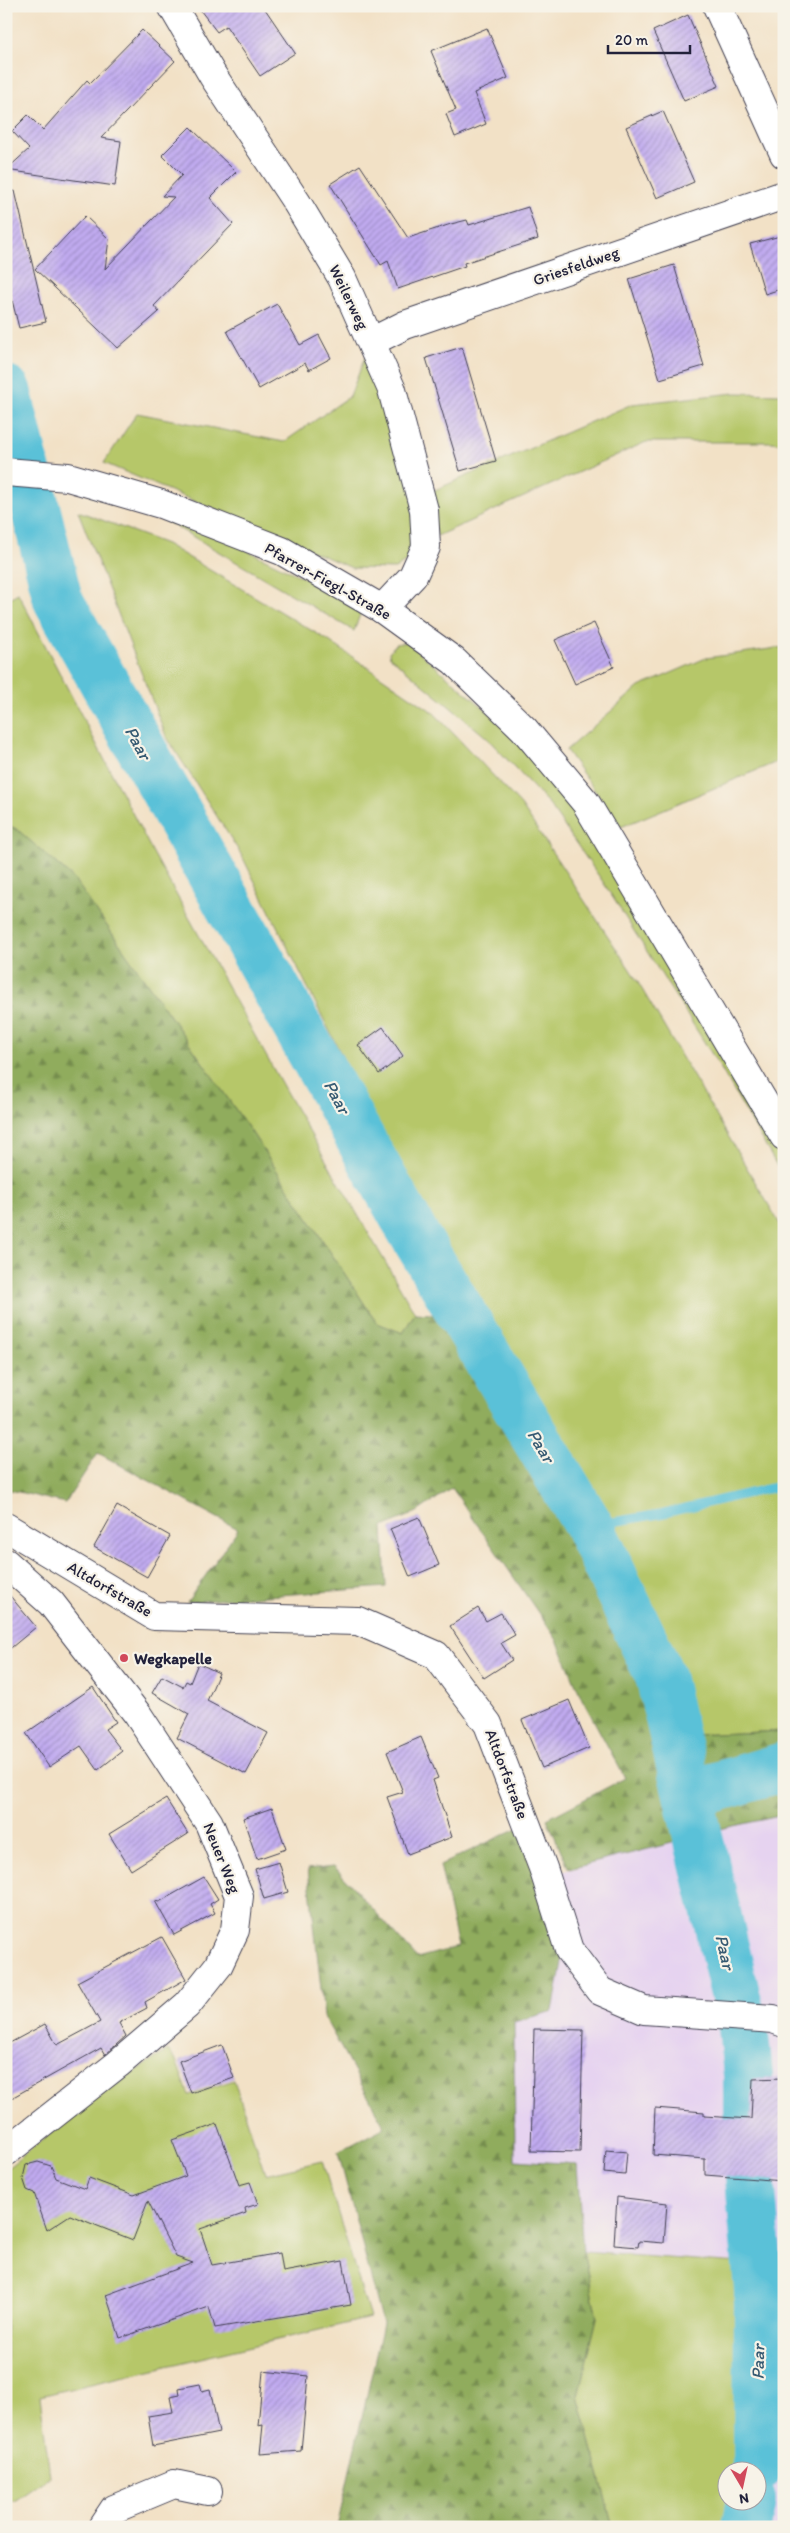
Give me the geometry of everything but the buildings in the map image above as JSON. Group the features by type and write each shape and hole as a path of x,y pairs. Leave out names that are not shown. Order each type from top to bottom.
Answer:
{"street":[{"name":"Weilerweg","path":"172,6 213,76 296,203 342,278 392,390 424,510 426,547 413,576 382,609"},
{"path":"716,6 784,154"},
{"name":"Griesfeldweg","path":"371,342 404,325 784,195"},
{"name":"Pfarrer-Fiegl-Straße","path":"6,472 68,477 162,504 282,551 382,609 461,668 524,729 586,803 784,1136"},
{"name":"Altdorfstraße","path":"17,1534 154,1616 358,1621 436,1655 488,1724 543,1868 569,1950 600,1990 644,2010 778,2021"},
{"name":"Neuer Weg","path":"6,1563 51,1603 138,1714 209,1823 239,1896 235,1930 225,1952 218,1966 187,2005 118,2064 6,2152"},
{"path":"102,2527 114,2510 174,2484 208,2491"}],"shaded area":[{"path":"784,1815 784,2527 763,2527 763,2510 768,2510 768,2460 765,2460 770,2264 583,2252 577,2164 515,2160 514,2021 553,2011 535,1879 715,1830"}],"green space":[{"path":"365,357 392,390 426,547 395,569 352,568 104,463 137,413 284,442 350,396"},
{"path":"735,393 784,394 784,445 773,442 646,442 437,536 428,493 632,404"},
{"path":"78,511 166,544 326,639 433,712 521,805 633,974 784,1231 784,1731 693,1735 668,1636 596,1517 466,1279 430,1225 367,1106 242,856 166,736"},
{"path":"161,518 228,541 310,581 361,612 354,631"},
{"path":"18,593 152,851 289,1097 415,1313 403,1333 377,1323 252,1133 74,879 15,828 6,825 6,600"},
{"path":"407,642 492,715 562,793 627,878 784,1141 784,1178 720,1067 603,882 548,803 486,737 390,657 389,652 396,644"},
{"path":"784,647 784,759 621,827 566,750 639,687 706,658"},
{"path":"6,825 19,831 74,879 252,1133 377,1323 403,1333 415,1313 463,1316 575,1503 637,1629 692,1838 569,1869 547,1819 625,1778 582,1699 557,1640 452,1488 417,1512 383,1527 386,1587 187,1602 238,1529 98,1453 65,1503 6,1489"},
{"path":"784,1731 784,1815 715,1830 693,1735"},
{"path":"520,1827 563,1957 553,2011 514,2022 515,2160 577,2164 583,2252 597,2318 578,2395 613,2527 337,2527 383,2324 338,2152 385,2127 324,2017 308,1869 334,1866 417,1958 458,1947 440,1865"},
{"path":"168,2050 175,2058 189,2095 234,2080 265,2174 322,2161 370,2318 40,2396 50,2476 16,2500 6,2503 6,2169 94,2099"},
{"path":"583,2252 740,2263 745,2414 743,2460 718,2460 718,2510 742,2510 741,2527 613,2527 578,2395 597,2318"}],"waterway":[{"name":"Paar","path":"6,390 58,600 412,1231 589,1526 660,1676 743,2027 748,2074 748,2112"},
{"path":"589,1526 660,1514 784,1485"},
{"name":"Paar","path":"689,1795 784,1767"},
{"name":"Paar","path":"749,2164 759,2292 758,2460"},
{"name":"Paar","path":"746,2527 749,2510"}],"place":[{"name":"Wegkapelle","path":"124,1658"}]}
